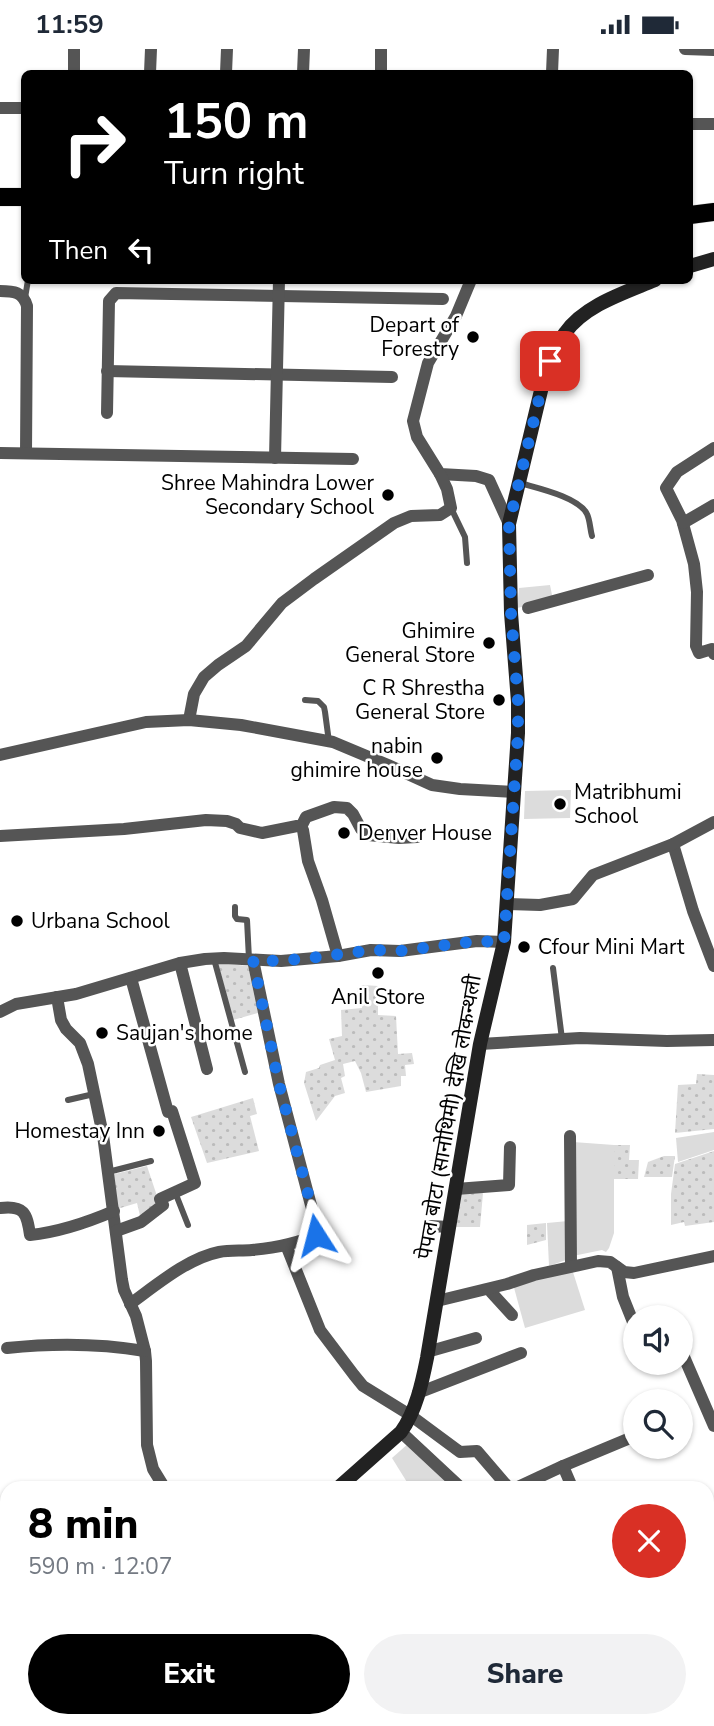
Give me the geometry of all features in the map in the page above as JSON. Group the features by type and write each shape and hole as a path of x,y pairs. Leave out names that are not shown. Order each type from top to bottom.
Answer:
{"main road":[{"path":"0,197 21,197"},
{"path":"693,215 714,212"},
{"path":"693,265 714,259"},
{"name":"पेपल बोटा (सानोथिमी) देखि लोकन्थली","path":"346,1481 401,1432 422,1381 480,1044 504,942 515,792 518,702 511,613 509,524 544,378 563,335 570,326 591,310 646,284"}],"street":[{"path":"74,49 74,70"},
{"path":"150,49 150,70"},
{"path":"226,70 227,49"},
{"path":"303,70 304,49"},
{"path":"381,49 381,70"},
{"path":"552,49 552,70"},
{"path":"685,49 714,50"},
{"path":"0,108 21,108"},
{"path":"693,124 714,124"},
{"path":"275,458 279,284"},
{"path":"189,720 194,694 204,677 246,646 282,603 394,523 411,516 440,515 452,508 447,489 417,437 413,421 428,363 456,316 469,284"},
{"path":"0,291 18,293 25,298 27,306 26,453"},
{"path":"107,413 109,301 116,293 443,299"},
{"path":"107,371 392,377"},
{"path":"714,448 677,471 666,488 683,523 694,564 696,646 699,653 712,649 714,654"},
{"path":"0,453 353,459"},
{"path":"440,474 476,476 489,480 509,524"},
{"path":"683,523 714,505"},
{"path":"528,608 648,575"},
{"path":"0,755 146,722 189,720 241,725 329,742 432,785 515,792"},
{"path":"301,827 306,817 334,807 343,807 350,810 360,829 368,835 417,837"},
{"path":"0,836 124,829 217,819 236,824 250,832 262,833 301,827"},
{"path":"506,904 540,905 573,899 593,875 673,844 714,822"},
{"path":"301,827 308,861 338,956"},
{"path":"673,844 693,911 711,949 714,966"},
{"path":"0,1012 16,1004 76,994 180,963 214,959 281,961 371,950 400,951 477,941 504,942"},
{"path":"130,1304 164,1280 206,1256 286,1245 316,1235 317,1228 279,1084 251,960"},
{"path":"180,963 207,1069"},
{"path":"116,1231 141,1222 163,1205 160,1199 195,1183 172,1111 168,1112 131,978"},
{"path":"57,997 61,1020 66,1030 80,1043 88,1064 103,1135 122,1280 136,1316 145,1352 148,1445 153,1469 160,1481"},
{"path":"480,1044 562,1039 714,1040"},
{"path":"570,1136 571,1266"},
{"path":"456,1189 509,1185 510,1147"},
{"path":"0,1208 20,1209 26,1214 30,1234 83,1224 114,1211"},
{"path":"430,1226 449,1227"},
{"path":"286,1245 320,1330 363,1386 410,1415 460,1452 477,1451 503,1481"},
{"path":"437,1301 598,1261 610,1262 624,1272 634,1273 714,1256"},
{"path":"617,1267 626,1305"},
{"path":"491,1292 512,1315"},
{"path":"429,1349 434,1350 476,1338"},
{"path":"6,1348 91,1344 145,1352"},
{"path":"418,1393 521,1353"},
{"path":"692,1375 714,1426"},
{"path":"401,1432 454,1481"},
{"path":"531,1481 623,1441"},
{"path":"462,1452 480,1442"},
{"path":"562,1466 569,1481"}],"lane":[{"path":"25,298 27,284"},
{"path":"520,483 550,491 575,502 586,512 592,536"},
{"path":"452,508 465,537 467,563"},
{"path":"511,613 528,608"},
{"path":"305,700 318,701 324,707 329,742"},
{"path":"235,907 237,919 247,920 251,960"},
{"path":"214,959 245,1072"},
{"path":"553,968 562,1039"},
{"path":"68,1100 94,1094"},
{"path":"108,1172 151,1161"},
{"path":"175,1192 188,1225"}],"shaded area":[{"path":"550,585 553,600 517,608 519,588"},
{"path":"571,790 570,818 524,819 525,791"},
{"path":"218,963 248,966 258,1013 233,1020"},
{"path":"363,985 378,986 378,1015 396,1016 398,1054 412,1053 414,1064 405,1065 406,1076 401,1076 401,1086 366,1092 355,1061 343,1064 345,1076 341,1078 345,1093 335,1096 316,1121 304,1083 306,1072 335,1060 329,1039 342,1036 341,1010 362,1008 357,988"},
{"path":"697,1074 714,1075 714,1129 675,1133 678,1085 696,1084"},
{"path":"253,1098 257,1114 250,1116 259,1151 207,1163 191,1117"},
{"path":"714,1132 714,1150 678,1162 676,1138"},
{"path":"573,1142 614,1145 614,1233 606,1252 602,1250 573,1256"},
{"path":"614,1145 630,1145 629,1160 639,1160 638,1179 614,1179"},
{"path":"714,1151 714,1222 671,1225 675,1164"},
{"path":"664,1156 675,1156 672,1177 644,1177 648,1162"},
{"path":"147,1166 160,1205 141,1220 137,1203 117,1209 111,1175"},
{"path":"459,1193 483,1193 480,1227 453,1227"},
{"path":"568,1221 566,1260 549,1266 547,1223"},
{"path":"546,1223 546,1240 527,1245 527,1225"},
{"path":"572,1269 585,1310 525,1328 513,1284"},
{"path":"409,1443 446,1481 406,1481 392,1458"}],"place":[{"name":"Depart of Forestry","path":"473,337"},
{"name":"Shree Mahindra Lower Secondary School","path":"388,495"},
{"name":"Ghimire General Store","path":"489,643"},
{"name":"C R Shrestha General Store","path":"499,700"},
{"name":"nabin ghimire house","path":"437,758"},
{"name":"Matribhumi School","path":"560,804"},
{"name":"Denver House","path":"344,833"},
{"name":"Urbana School","path":"17,921"},
{"name":"Cfour Mini Mart","path":"524,947"},
{"name":"Anil Store","path":"378,973"},
{"name":"Saujan's home","path":"102,1033"},
{"name":"Homestay Inn","path":"159,1131"}],"route":[{"path":"316,1235 317,1228 279,1084 253,960 281,961 371,950 400,951 477,941 504,942 518,733 509,524 550,361"}]}
